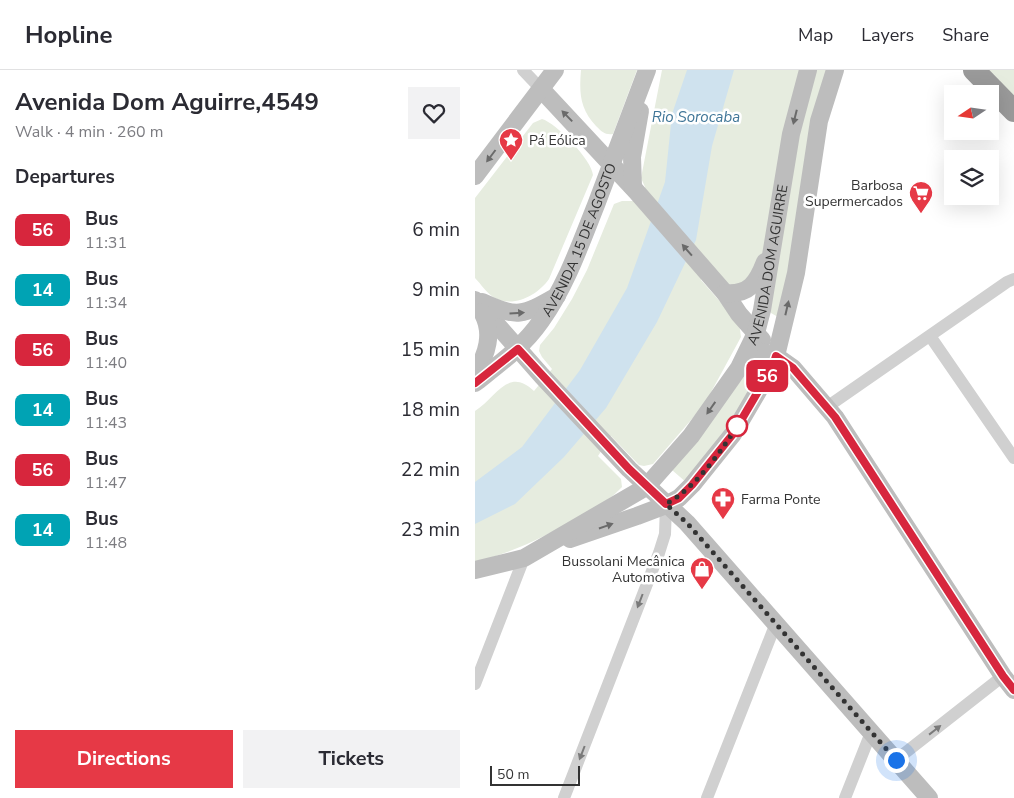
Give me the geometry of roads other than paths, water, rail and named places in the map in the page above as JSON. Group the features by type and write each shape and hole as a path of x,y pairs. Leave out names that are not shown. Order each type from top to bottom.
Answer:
{"highway":[{"path":"973,70 1014,111"}],"main road":[{"path":"475,176 555,70"},
{"path":"635,189 632,157 647,70"},
{"name":"AVENIDA 15 DE AGOSTO","path":"475,383 518,349 541,322 557,296 570,271 613,164 647,70"},
{"name":"AVENIDA DOM AGUIRRE","path":"475,570 524,558 646,487 691,436 739,368 756,332 762,310 791,134 808,70"},
{"name":"AVENIDA DOM AGUIRRE","path":"543,548 679,498 692,485 733,434 773,366 776,356 796,274 819,121 835,70"},
{"path":"541,89 613,164 722,290 739,314 776,356 793,368 835,417 1009,683"},
{"path":"722,290 735,294 748,290 760,274 773,243"},
{"path":"475,300 513,314 523,313 557,296"},
{"path":"475,300 620,460 646,487 687,523 873,732 929,798"},
{"path":"475,300 484,316 489,334 481,363 475,374"},
{"path":"739,368 751,352 755,351 776,356"}],"street":[{"path":"523,70 541,89"},
{"path":"827,407 1014,279"},
{"path":"930,336 1014,458"},
{"path":"564,798 659,553 665,534 666,504"},
{"path":"475,684 524,558"},
{"path":"707,798 776,623"},
{"path":"896,760 1009,683"},
{"path":"845,798 873,732"}],"water":[{"name":"Rio Sorocaba","path":"687,70 734,70 712,146 696,240 657,322 606,408 564,457 515,504 475,524 475,482 522,447 580,370 627,288 665,182 672,114"}],"place":[{"name":"Pá Eólica","path":"511,161"},
{"name":"Barbosa Supermercados","path":"921,214"},
{"name":"Farma Ponte","path":"723,520"},
{"name":"Bussolani Mecânica Automotiva","path":"702,590"}]}
